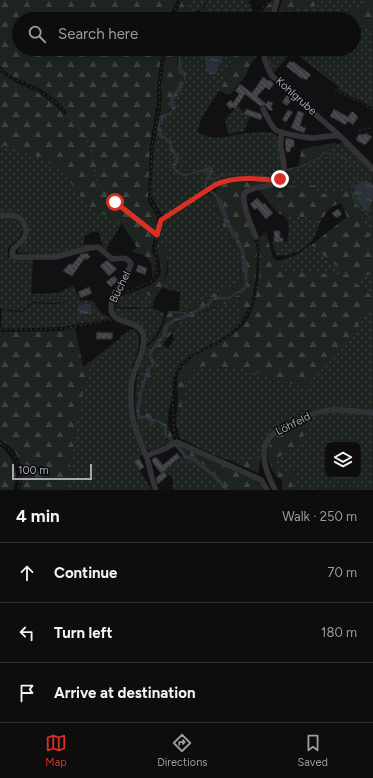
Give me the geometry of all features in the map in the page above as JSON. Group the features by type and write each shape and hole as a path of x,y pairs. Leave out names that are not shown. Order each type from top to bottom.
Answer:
{"street":[{"path":"274,12 277,0"},
{"name":"Kohlgrube","path":"265,56 266,63 272,76 340,136 373,169"},
{"path":"263,109 274,129 277,131 314,138 328,135 340,136"},
{"path":"256,237 247,214 244,194 249,190 278,181 283,173 284,161 280,147 282,132"},
{"name":"Büchel","path":"0,215 19,218 26,227 26,233 23,239 12,249 12,254 14,257 56,257 98,247 112,259 125,257 129,260 131,264 129,272 116,292 111,306 112,313 116,319 130,322 139,327 143,335 144,343 132,381 132,421 146,456 156,490"},
{"name":"Löhfeld","path":"275,490 267,473 264,456 268,440 272,435 306,416 322,412 342,410 373,413"},
{"path":"146,456 175,443 261,480 267,490"}],"path":[{"path":"174,12 180,0"},
{"path":"249,0 252,12"},
{"path":"260,12 269,0"},
{"path":"116,292 129,291 152,281 157,273 155,245 161,220 150,199 152,145 160,103 159,86 163,56"},
{"path":"0,69 19,82 37,90 66,113 85,135 90,147 94,170 98,182 107,194 157,235"},
{"path":"335,90 373,109"},
{"path":"359,131 373,127"},
{"path":"161,220 224,180 262,179 278,181"},
{"path":"175,443 173,428 173,383 177,371 186,360 195,353 228,337 242,324 248,314 253,304 260,260 256,237"},
{"path":"0,330 62,329 116,319"},
{"path":"0,443 10,450 17,460 21,480 18,490"}],"green space":[{"path":"0,0 177,0 171,12 12,12 12,56 161,56 157,85 157,102 150,145 148,202 157,216 157,230 151,249 155,259 155,273 152,278 153,270 151,263 144,255 131,251 137,248 122,223 91,208 79,195 64,173 43,159 0,144 0,72 18,84 36,91 54,104 65,115 68,113 51,96 39,88 8,74 0,66"},
{"path":"182,0 191,0 187,12 176,12"},
{"path":"191,0 207,0 201,9 194,12 186,12"},
{"path":"208,0 247,0 252,12 199,12 205,7"},
{"path":"272,0 274,0 271,12 262,12"},
{"path":"282,0 324,0 312,8 279,10"},
{"path":"324,0 367,0 368,3 349,12 278,12 279,10 312,8"},
{"path":"367,0 373,0 373,24 361,32 361,12 349,12 368,3"},
{"path":"373,24 373,107 338,90 339,87 299,56 361,56 361,32"},
{"path":"165,56 177,56 177,62 184,81 177,88 171,99 173,109 160,116 157,129 162,103 161,86"},
{"path":"181,56 205,56 206,71 223,56 235,56 219,91 202,117 197,132 210,137 218,138 258,132 273,133 277,135 279,139 278,148 281,155 282,165 277,179 251,177 225,178 208,188 208,179 213,179 227,175 214,178 211,177 211,167 187,174 179,171 175,167 179,161 179,157 173,148 172,141 163,134 161,129 163,118 175,110 171,103 182,90 187,75 182,68","holes":["227,175 261,175 274,177"]},
{"path":"234,56 257,56 249,67 246,75 230,95 219,91"},
{"path":"267,56 288,56 273,74"},
{"path":"238,105 244,114 250,116 244,131 228,134 225,120"},
{"path":"157,129 159,137 167,140 170,144 170,149 176,158 171,167 188,177 197,173 210,171 204,182 204,188 206,190 168,215 162,215 151,195 154,146"},
{"path":"333,143 344,143 373,173 373,219 360,210 353,195 352,186 360,175 354,166 343,157 329,153"},
{"path":"333,143 329,153 322,152 319,158 299,166 301,149"},
{"path":"0,144 43,159 64,173 79,195 91,208 122,223 105,251 99,233 93,231 85,236 83,244 92,245 60,255 17,253 24,241 24,220 0,214"},
{"path":"323,154 334,155 344,159 352,166 359,175 351,187 348,184 340,193 317,194 316,185 270,187 290,169 298,168 320,159"},
{"path":"262,181 269,183 244,190 242,199 257,249 256,278 251,304 240,323 238,297 230,302 209,309 177,325 155,356 159,366 145,394 142,411 168,420 167,424 148,416 141,416 139,409 142,400 142,393 151,368 155,364 151,355 158,344 167,336 168,327 172,324 209,306 214,301 220,299 229,300 246,290 242,245 230,223 222,200 214,194 218,186 225,183"},
{"path":"348,184 351,187 351,191 373,243 373,272 354,281 373,297 373,302 346,345 305,388 239,367 227,368 203,366 192,371 186,380 176,425 178,400 177,379 182,368 197,354 228,338 242,326 253,308 258,285 260,260 259,238 266,232 273,258 278,261 282,271 347,275 311,245 347,217 341,203 331,207 321,220 279,214 259,190 270,187 316,185 317,194 340,193"},
{"path":"206,192 212,197 223,227 239,254 241,281 179,312 180,292 162,288 166,279 168,267 166,246 156,249 162,223"},
{"path":"212,196 216,198 226,225 241,252 245,286 230,296 219,296 211,299 205,305 186,315 185,312 181,311 183,309 241,281 239,254 223,227"},
{"path":"358,208 363,214 373,219 373,243"},
{"path":"283,215 321,220 318,230 307,246 297,252 281,256 276,255 272,242 287,242 289,231 288,224"},
{"path":"0,217 14,219 20,223 22,230 20,237 9,247 8,257 33,259 31,294 57,293 73,286 80,299 55,303 32,302 22,311 0,309"},
{"path":"311,245 348,276 281,271 278,261 294,256"},
{"path":"166,246 168,256 164,285 154,299 146,294 130,293 147,287 158,279 161,267 156,249"},
{"path":"373,272 373,297 354,280"},
{"path":"130,293 146,294 154,299 153,307 115,307 117,298"},
{"path":"238,297 240,323 231,332 192,354 181,364 174,374 168,420 142,411 145,394 159,366 155,356 163,345 168,349 174,340 172,333 177,325 210,309 230,302"},
{"path":"80,299 81,301 89,300 94,302 102,313 110,319 62,327 1,329 2,310 22,312 33,303 55,304"},
{"path":"373,302 373,411 328,408 315,410 278,428 262,448 261,458 243,462 236,462 219,457 180,438 176,425 186,380 192,371 203,366 227,368 239,367 305,388 346,345"},
{"path":"141,307 153,308 164,313 158,331 152,340 145,346 144,333 115,313 115,308 134,309"},
{"path":"167,312 184,313 186,315 175,318 163,329 162,336 156,342 153,349 149,345 161,330"},
{"path":"75,327 83,367 91,361 78,414 66,490 20,490 22,475 19,461 12,449 0,440 0,332 62,331"},
{"path":"134,329 139,339 139,344 132,369 130,389 136,435 143,454 134,462 152,490 66,490 78,414 91,361 130,330"},
{"path":"149,345 153,349 149,355 152,363 139,392 139,399 136,408 150,422 155,421 164,425 166,439 171,442 151,451 146,448 139,432 135,402 140,363 144,348"},
{"path":"328,412 373,415 373,490 297,490 292,487 296,468 285,479 271,462 302,442 307,419"},
{"path":"307,419 302,442 272,462 285,479 296,467 292,486 297,490 282,490 282,481 274,472 269,461 269,445 273,439 285,429"},
{"path":"167,424 174,440 167,435"},
{"path":"178,445 257,480 263,490 229,490 219,478 195,457 187,455"},
{"path":"0,446 9,455 14,465 16,477 13,490 0,490"},
{"path":"182,456 185,459 192,459 225,490 173,490 173,480 170,474 167,476 164,471"},
{"path":"261,458 258,473 233,462 242,462"}],"water":[{"path":"178,56 181,56 182,68 187,74 182,90 172,102 176,106 175,110 163,118 161,130 167,138 172,141 173,148 179,157 179,161 175,167 179,171 183,173 192,173 211,166 213,171 211,177 214,178 228,174 253,174 275,177 279,171 280,172 276,178 226,175 214,180 208,180 207,186 222,200 230,223 242,245 248,270 246,290 229,300 220,299 213,301 209,306 175,322 168,327 167,336 158,344 151,355 156,364 151,368 142,393 142,400 139,409 141,416 148,416 167,424 167,435 174,440 171,442 164,435 164,425 155,421 152,426 147,419 138,419 136,408 139,399 139,392 147,368 152,364 148,355 156,342 162,336 163,329 167,323 175,318 185,315 184,313 173,313 167,311 185,312 187,314 205,305 211,299 219,296 230,296 245,286 241,252 226,225 216,198 204,188 204,182 209,171 189,176 182,176 177,173 171,167 176,158 169,149 169,143 159,137 157,129 160,116 173,110 168,104 177,88 184,81 183,75 179,73"},
{"path":"205,56 223,56 216,74 209,74 206,71"},
{"path":"322,152 340,156 353,165 360,175 351,188 352,191 360,209 373,219 360,210 353,198 350,187 359,175 356,170 344,159 334,155 323,154 320,159 286,172 286,169 298,167 319,158"},
{"path":"366,180 373,185 373,199 368,211 365,211 359,203 354,190 357,184"},
{"path":"82,304 90,304 92,313 79,314 78,307"},
{"path":"178,445 187,455 195,457 219,478 229,490 225,490 216,480 192,460 185,459 175,446"}],"building":[{"path":"290,61 292,63 293,61 311,75 306,80 303,78 302,79 286,66"},
{"path":"263,77 268,81 270,80 274,84 269,90 266,87 257,96 266,104 268,101 273,103 271,108 273,110 272,111 265,105 260,106 245,94 235,109 233,107 230,109 226,104 231,100 233,103 239,94 235,91 240,84 252,93"},
{"path":"287,95 292,99 287,106 282,102"},
{"path":"246,109 261,114 261,120 244,114"},
{"path":"334,109 348,117 352,111 358,117 353,125 348,121 345,125 330,116"},
{"path":"288,110 293,112 286,122 282,120"},
{"path":"298,111 304,113 300,126 306,128 304,133 291,128"},
{"path":"366,133 372,137 365,145 356,140 359,134 363,135"},
{"path":"286,138 294,140 294,147 291,147 290,152 286,152"},
{"path":"257,198 273,213 266,219 257,208 255,210 250,204"},
{"path":"338,209 342,214 337,218 332,213"},
{"path":"274,231 280,231 280,238 283,238 283,242 274,242"},
{"path":"87,253 90,257 86,260 85,258 72,276 63,271 70,263 72,265 81,254"},
{"path":"107,260 117,269 109,276 100,266"},
{"path":"138,265 147,268 145,275 136,271"},
{"path":"114,276 118,280 111,287 106,282"},
{"path":"89,287 92,293 81,298 78,292"},
{"path":"97,332 113,333 112,339 96,339"},
{"path":"177,453 180,457 164,471 167,476 158,484 156,478 163,472 161,473 153,463 152,459 156,457 163,465"},
{"path":"139,458 144,467 140,470 134,462"}],"route":[{"path":"115,202 157,235 161,220 224,180 262,179 278,181 280,179"}]}
